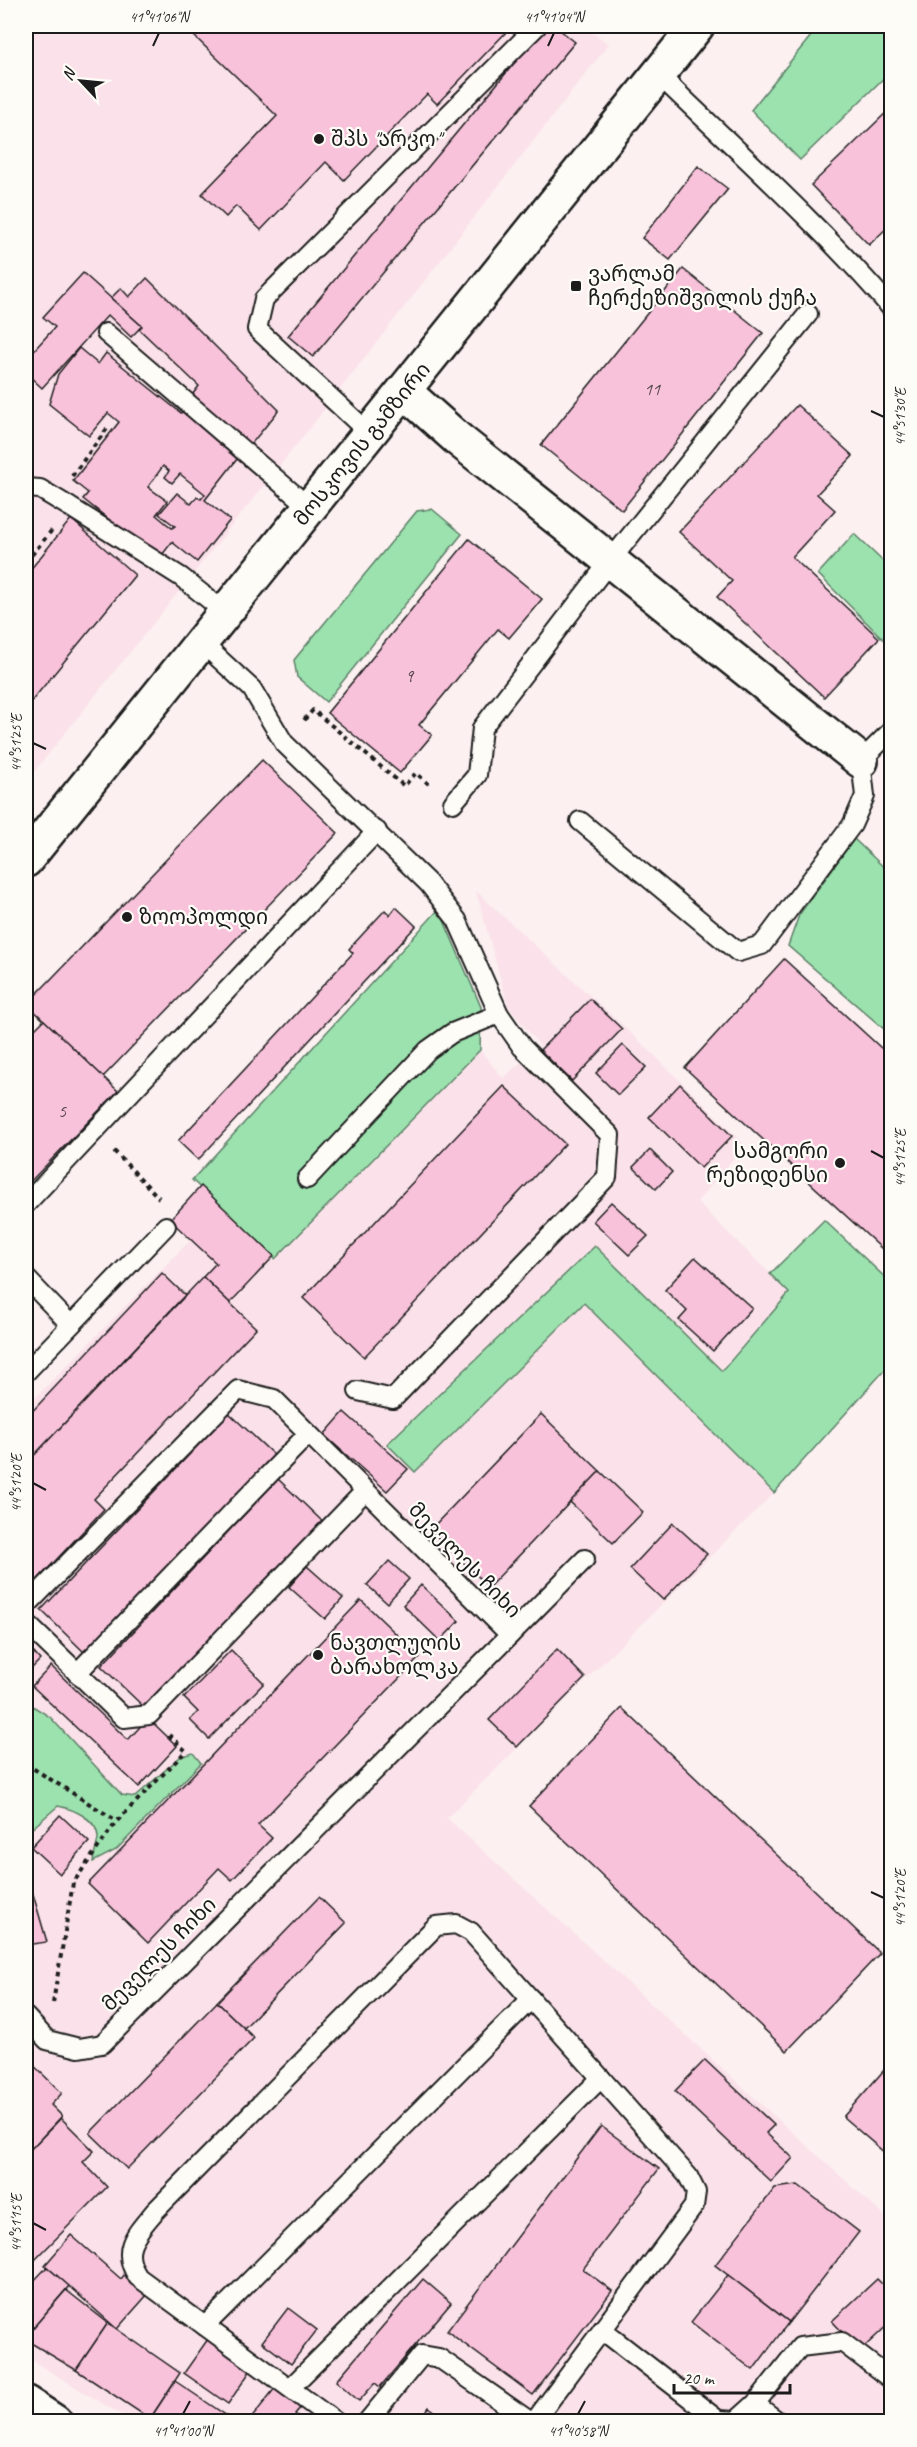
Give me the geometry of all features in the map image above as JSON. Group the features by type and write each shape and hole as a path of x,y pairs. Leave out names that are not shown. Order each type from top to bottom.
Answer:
{"main road":[{"name":"მოსკოვის გამზირი","path":"26,861 697,26"},
{"path":"404,391 459,440 861,761"},
{"path":"26,2403 55,2421"}],"lane":[{"path":"370,434 257,329 264,299 537,26"},
{"path":"658,74 779,190 866,279 891,309"},
{"path":"453,803 477,775 482,728 610,561 808,314"},
{"path":"106,333 310,508"},
{"path":"26,488 40,489 63,503 181,577 226,613"},
{"path":"202,643 252,689 284,743 428,883 457,920 499,1014 522,1047 610,1135 607,1177 393,1399 358,1391"},
{"path":"579,821 738,952 762,945 852,825 865,796 861,761 891,730"},
{"path":"26,1204 377,831"},
{"path":"307,1179 428,1050 452,1033 499,1014"},
{"path":"26,1372 166,1226"},
{"path":"26,1278 70,1324"},
{"name":"მეველეს ჩიხი","path":"26,1606 238,1390 274,1399 510,1635 102,2044 79,2048 47,2040"},
{"path":"77,1672 308,1434"},
{"path":"26,1623 124,1718 149,1715 365,1491"},
{"path":"510,1635 585,1559"},
{"path":"336,2421 138,2277 131,2266 129,2250 137,2233 155,2211 436,1926 456,1924 471,1932 688,2176 696,2192 694,2206 532,2421 439,2358 422,2355 367,2421"},
{"path":"205,2326 531,1999"},
{"path":"26,2017 47,2040"},
{"path":"290,2388 601,2078"},
{"path":"602,2330 718,2420 736,2421 755,2404 800,2347 842,2342 891,2380"},
{"path":"755,2404 779,2421"}],"path":[{"path":"26,562 109,426"},
{"path":"284,743 313,710 404,786 416,773 453,803"},
{"path":"96,1131 171,1210 166,1226"},
{"path":"47,2040 73,1883 117,1821 186,1751 149,1715"},
{"path":"26,1764 117,1821"}],"shaded area":[{"path":"26,26 591,26 588,29 609,44 307,432 26,782"},
{"path":"476,891 647,1048 745,1145 697,1202 790,1293 722,1371 595,1246 415,1472 583,1302 774,1493 447,1818 891,2222 891,2421 131,2421 26,2357 26,1407 221,1209 275,1259 480,1050 503,1078 540,1046 508,1006"}],"green space":[{"path":"819,26 891,26 891,71 800,160 751,110"},
{"path":"432,509 462,534 326,702 297,677 294,660 417,511"},
{"path":"854,534 891,569 891,647 818,574"},
{"path":"854,839 891,874 891,1035 788,946 799,915"},
{"path":"439,909 481,1007 480,1050 275,1259 192,1180"},
{"path":"824,1220 891,1283 891,1363 774,1493 584,1303 415,1472 387,1444 595,1246 722,1371 789,1293 770,1274"},
{"path":"28,1703 50,1717 122,1795 135,1797 180,1757 193,1753 201,1763 116,1850 93,1862 98,1838 97,1831 89,1820 77,1812 58,1806 29,1831 26,1825 26,1704"}],"building":[{"name":"შპს \"არკო\"","path":"200,26 512,26 437,104 427,94 344,180 326,162 261,230 236,206 226,217 202,194 277,116 192,34"},
{"path":"545,26 555,26 575,42 313,357 288,336"},
{"path":"892,107 892,223 869,245 811,185"},
{"path":"698,166 728,189 670,260 642,238"},
{"path":"683,269 763,333 622,510 541,445"},
{"path":"83,273 142,326 131,337 108,315 42,388 26,373 26,359 55,327 43,317"},
{"path":"147,278 279,410 247,449 189,399 199,386 139,329 142,326 111,298 121,288 129,297"},
{"path":"79,348 98,364 106,353 181,413 185,408 241,454 205,500 230,520 197,562 172,542 159,559 83,499 88,493 73,481 119,422 108,413 89,436 49,404 58,374","holes":["163,466 169,471 165,477 172,483 180,474 205,494 201,499 197,497 191,504 177,493 159,514 175,526 172,528 156,515 167,501 148,487"]},
{"path":"797,405 853,456 817,494 835,510 792,557 879,638 824,697 717,597 732,581 679,532"},
{"path":"71,519 135,575 26,708 26,575"},
{"path":"469,539 542,599 509,638 498,629 419,725 432,735 400,773 327,713"},
{"path":"262,760 338,833 103,1077 27,1004"},
{"path":"396,907 416,926 198,1160 178,1141 353,953 349,949 385,910 390,915"},
{"name":"სამგორი რეზიდენსი","path":"784,959 892,1058 892,1258 685,1068"},
{"path":"590,999 622,1029 572,1081 540,1050"},
{"path":"44,1020 118,1091 26,1186 26,1038"},
{"path":"623,1045 646,1067 618,1095 596,1073"},
{"path":"680,1084 732,1136 701,1168 649,1117"},
{"path":"504,1086 565,1144 364,1357 303,1298"},
{"path":"650,1150 672,1172 656,1189 633,1167"},
{"path":"201,1186 274,1256 230,1303 203,1277 216,1263 170,1220"},
{"path":"611,1202 648,1236 629,1255 593,1221"},
{"path":"695,1257 752,1308 713,1351 679,1320 687,1311 665,1290"},
{"path":"162,1273 185,1295 26,1464 26,1418"},
{"path":"203,1277 256,1328 94,1499 104,1509 26,1592 26,1464"},
{"path":"344,1412 408,1469 387,1491 324,1435"},
{"path":"229,1413 276,1457 87,1655 41,1610"},
{"path":"541,1414 600,1471 489,1587 430,1530"},
{"path":"600,1471 643,1512 613,1543 570,1502"},
{"path":"278,1479 323,1522 146,1709 101,1666"},
{"path":"673,1523 707,1554 663,1600 630,1569"},
{"path":"389,1561 409,1579 387,1603 367,1585"},
{"path":"307,1566 343,1598 325,1619 289,1587"},
{"path":"421,1585 459,1621 440,1641 403,1605"},
{"path":"361,1600 420,1657 258,1825 272,1838 232,1880 219,1868 148,1943 88,1884"},
{"path":"26,1644 40,1660 26,1674"},
{"path":"557,1649 585,1678 517,1747 489,1720"},
{"path":"231,1650 264,1683 209,1739 190,1720 198,1712 184,1698"},
{"path":"51,1666 128,1740 148,1718 177,1746 139,1787 32,1686"},
{"path":"622,1708 880,1953 787,2051 529,1806"},
{"path":"60,1815 89,1842 60,1874 31,1847"},
{"path":"26,1870 47,1942 26,1945"},
{"path":"319,1897 346,1923 244,2028 217,2002"},
{"path":"217,2002 254,2038 127,2169 90,2133"},
{"path":"26,2058 62,2093 51,2105 62,2116 26,2154"},
{"path":"705,2060 774,2125 766,2133 793,2158 771,2182 675,2091"},
{"path":"892,2061 892,2159 843,2117"},
{"path":"61,2118 94,2151 83,2162 107,2187 26,2269 26,2154"},
{"path":"601,2126 659,2169 583,2269 612,2291 533,2395 447,2331"},
{"path":"798,2185 859,2232 789,2322 715,2265 775,2188"},
{"path":"71,2235 121,2279 125,2274 148,2294 117,2329 45,2265"},
{"path":"47,2267 69,2286 26,2336 26,2283 29,2286"},
{"path":"728,2275 789,2322 753,2370 691,2322"},
{"path":"423,2279 451,2303 380,2387 375,2383 359,2401 336,2381"},
{"path":"877,2279 886,2288 892,2282 892,2321 860,2351 832,2321"},
{"path":"66,2290 108,2323 76,2370 26,2340 26,2336"},
{"path":"288,2308 317,2330 291,2364 262,2342"},
{"path":"108,2323 180,2373 150,2419 76,2370"},
{"path":"208,2339 251,2370 228,2404 184,2373"},
{"path":"175,2381 236,2422 153,2422 150,2419"},
{"path":"275,2388 300,2408 295,2414 305,2422 250,2420"},
{"path":"429,2407 450,2422 419,2422"}],"place":[{"name":"შპს \"არკო\"","path":"319,139"},
{"name":"ვარლამ ჩერქეზიშვილის ქუჩა","path":"576,286"},
{"name":"ზოოპოლდი","path":"127,917"},
{"name":"სამგორი რეზიდენსი","path":"840,1163"},
{"name":"ნავთლუღის ბარახოლკა","path":"318,1655"}]}
